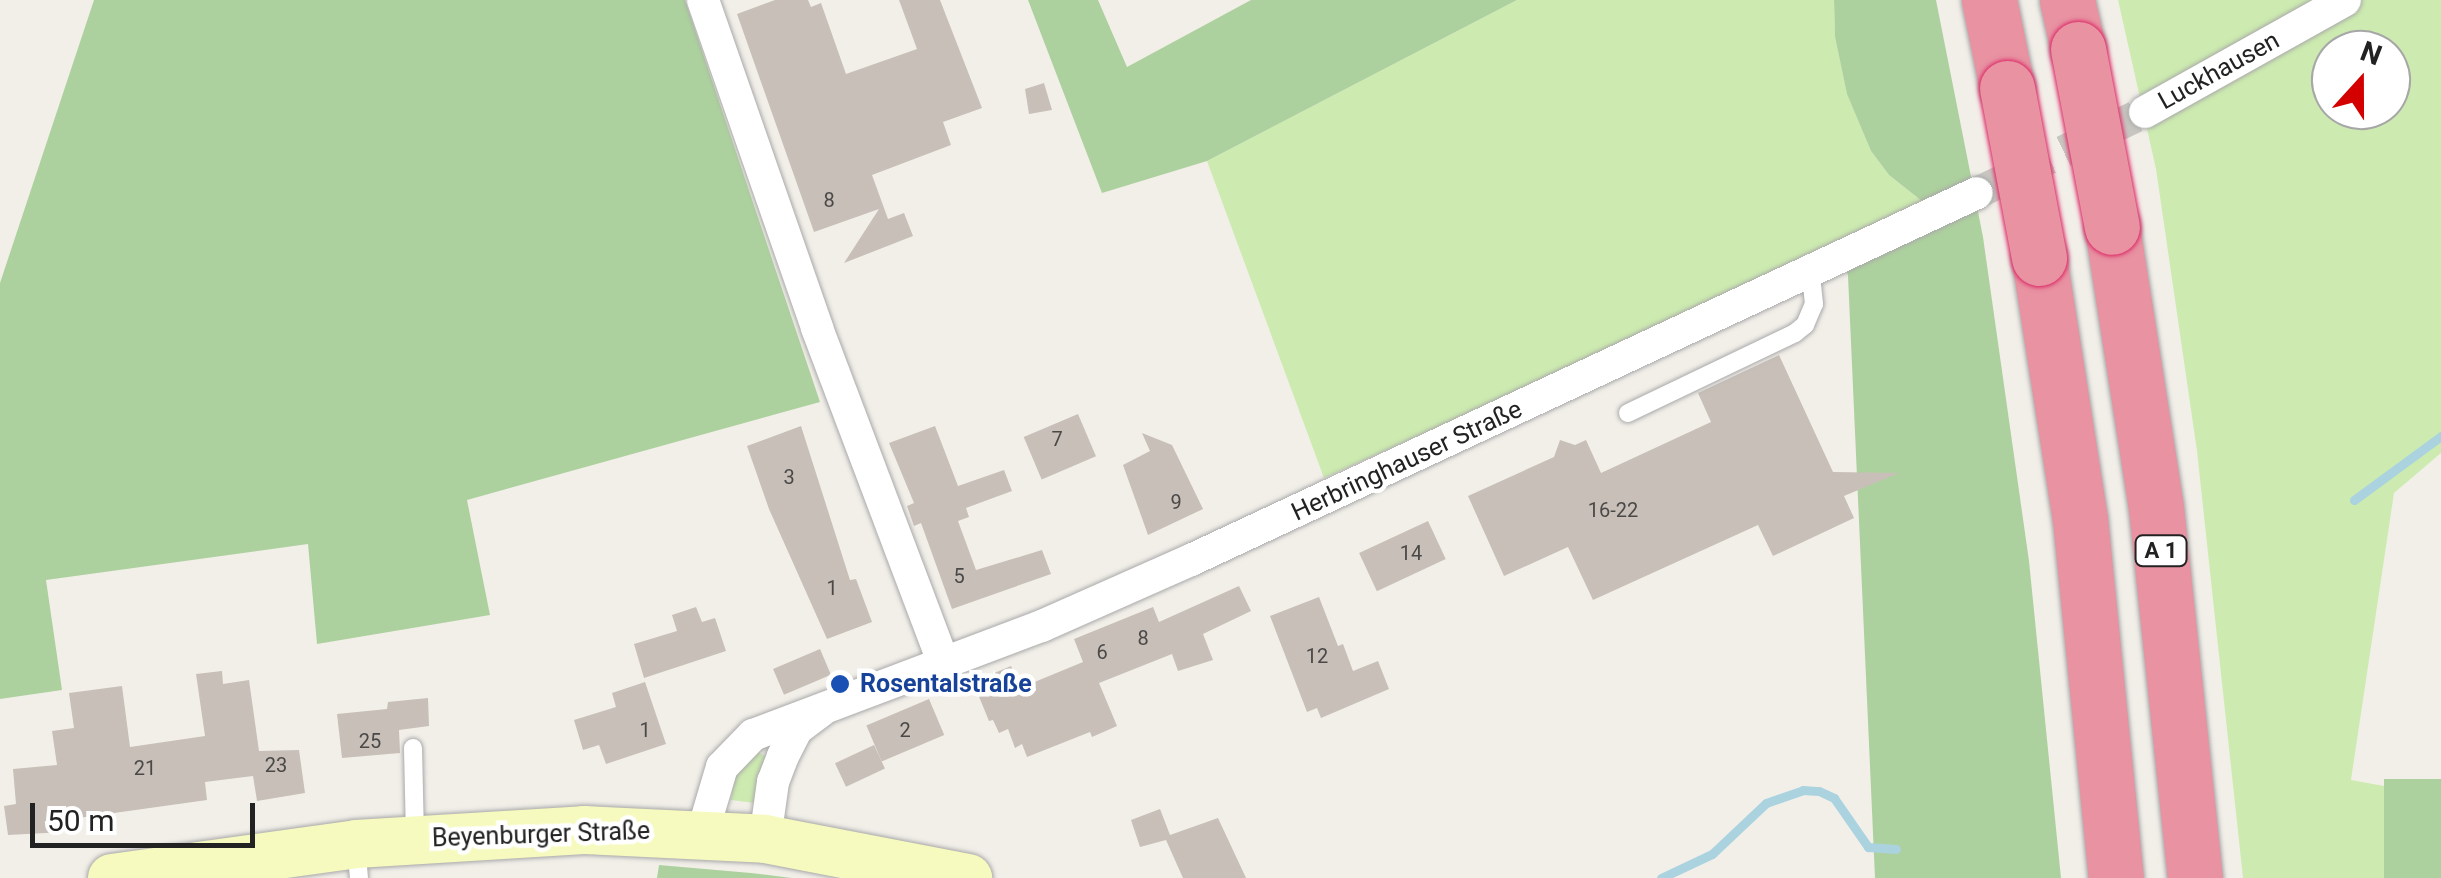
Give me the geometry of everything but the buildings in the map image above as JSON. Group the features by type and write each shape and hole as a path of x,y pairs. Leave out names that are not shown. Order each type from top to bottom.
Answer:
{"highway":[{"path":"1989,0 2039,258 2080,519 2116,878"},
{"name":"A 1","path":"2072,24 2112,227 2156,508 2194,878"}],"main road":[{"name":"Beyenburger Straße","path":"112,878 358,861 415,839 584,830 765,839 968,878"}],"street":[{"path":"703,0 817,328 944,664"},
{"name":"Luckhausen","path":"2144,112 2344,0"},
{"name":"Herbringhauser Straße","path":"702,834 714,786 734,749 772,725 944,664 1242,538 1977,193"},
{"name":"Herbringhauser Straße","path":"765,839 773,782 783,756 797,730 828,705"}],"lane":[{"path":"1628,413 1795,333 1805,325 1814,304 1810,273"},
{"path":"413,748 415,839"}],"green space":[{"path":"94,0 685,0 820,402 467,500 490,615 317,644 308,544 46,580 62,690 0,699 0,283"},
{"path":"1028,0 1098,0 1127,67 1251,0 1517,0 1207,161 1102,193"},
{"path":"1517,0 1834,0 1835,37 1847,93 1871,151 1889,175 1924,203 1841,247 1324,478 1207,161"},
{"path":"1834,0 1936,0 1983,237 2029,561 2061,878 1875,878 1848,276 1841,247 1923,202 1889,175 1871,151 1847,94 1835,37"},
{"path":"2118,0 2441,0 2441,453 2394,493 2351,780 2384,786 2385,878 2243,878 2197,451 2156,169"},
{"path":"758,752 767,757 754,803 731,800 733,777"},
{"path":"2384,779 2441,779 2441,878 2384,878"},
{"path":"659,865 751,873 792,878 657,878"}],"waterway":[{"path":"2354,500 2441,436"},
{"path":"1661,878 1712,854 1766,803 1803,790 1819,791 1834,798 1868,847 1896,849"}],"tunnel":[{"path":"1977,193 2145,112"}],"place":[{"name":"Rosentalstraße","path":"840,684"}]}
